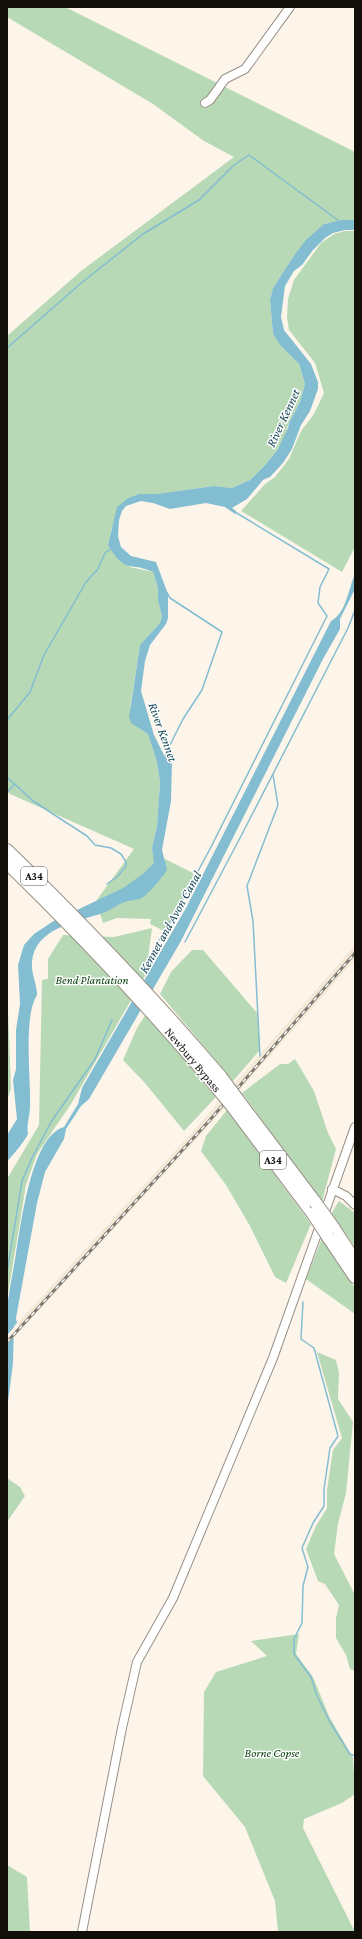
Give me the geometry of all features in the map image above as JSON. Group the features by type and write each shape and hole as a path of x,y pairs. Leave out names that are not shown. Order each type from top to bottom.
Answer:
{"highway":[{"name":"Newbury Bypass","path":"7,850 57,905 152,1004 235,1103 315,1202 355,1277"},
{"name":"Newbury Bypass","path":"7,863 57,905"},
{"name":"Newbury Bypass","path":"235,1103 312,1214 355,1261"}],"street":[{"path":"205,103 210,100 225,79 245,69 290,7"},
{"path":"82,1932 122,1728 137,1662 172,1598 273,1358 355,1127"},
{"path":"332,1190 346,1196 355,1205"}],"shaded area":[{"path":"355,945 355,959 330,988 191,1145 21,1330 18,1323 195,1129"}],"green space":[{"path":"7,7 65,7 355,152 355,220 342,220 324,224 293,257 273,288 270,300 273,334 280,345 299,364 305,384 300,402 289,423 283,442 266,464 250,480 232,488 214,486 156,494 139,494 128,498 112,527 108,545 130,567 153,572 158,588 158,601 162,616 160,623 140,645 130,708 139,728 148,734 157,762 160,782 157,826 152,848 153,853 195,874 176,912 164,931 150,924 151,919 117,918 103,923 96,901 134,849 10,794 7,791 7,336 81,271 234,157 204,141 153,104 7,17"},
{"path":"345,231 355,231 355,547 342,572 241,511 265,484 275,477 289,459 301,431 314,414 324,393 315,363 289,330 287,318 288,299 294,280 321,243 334,234"},
{"name":"Bend Plantation","path":"152,928 148,958 152,964 71,1104 37,1154 26,1185 7,1300 7,1179 39,1125 42,980 48,979 48,959 63,935 114,937"},
{"path":"192,950 203,950 257,1013 260,1043 259,1051 233,1081 160,994 171,972"},
{"path":"7,981 11,1089 7,1100"},
{"path":"146,1014 216,1097 184,1131 145,1083 123,1060 137,1028"},
{"path":"295,1059 314,1091 328,1133 336,1149 322,1202 242,1093 280,1064 288,1064"},
{"path":"227,1110 311,1224 286,1283 275,1277 250,1226 226,1185 201,1151 206,1136"},
{"path":"339,1201 355,1213 355,1247 331,1214"},
{"path":"322,1238 355,1288 355,1314 306,1279"},
{"path":"317,1352 336,1360 339,1373 338,1399 353,1422 346,1493 338,1524 334,1554 355,1595 355,1671 350,1669 346,1655 336,1638 336,1618 339,1605 325,1584 318,1581 306,1549 316,1526 327,1508 327,1490 333,1450 342,1438"},
{"path":"7,1478 20,1487 25,1496 7,1522"},
{"name":"Borne Copse","path":"299,1634 296,1654 313,1677 329,1716 353,1758 355,1794 342,1803 304,1819 303,1828 355,1932 278,1932 275,1901 245,1827 203,1776 204,1692 216,1672 267,1656 251,1641"},
{"path":"7,1865 27,1877 30,1932 7,1932"}],"water":[{"path":"342,220 355,220 355,230 345,230 333,233 325,238 313,250 302,265 294,271 285,286 281,317 284,330 311,364 318,382 318,389 310,411 301,425 292,449 283,463 270,477 263,480 247,499 232,508 236,511 235,514 225,507 206,503 170,509 153,503 141,501 126,506 122,511 119,520 118,536 121,547 131,556 156,562 168,594 168,618 166,624 150,645 145,661 141,691 154,735 165,757 172,761 171,801 162,850 167,870 151,890 140,899 125,902 103,913 69,923 58,928 41,941 35,951 32,966 37,995 30,1018 29,1032 30,1106 27,1127 28,1134 19,1148 7,1161 7,1135 17,1119 13,1080 16,1069 16,1030 20,1004 18,965 24,945 34,934 52,922 123,888 143,874 154,863 152,848 157,826 160,782 157,762 148,734 131,723 129,717 140,645 160,623 162,616 158,601 158,588 153,572 124,564 119,560 108,545 117,507 128,498 139,494 156,494 214,486 232,488 250,480 278,449 300,402 305,384 299,364 280,345 273,334 270,300 273,288 306,240 324,224"},
{"path":"355,574 355,589 340,619 340,629 323,659 181,941 89,1099 81,1106 66,1129 64,1139 45,1172 37,1203 16,1318 17,1323 14,1326 13,1363 7,1410 7,1309 25,1203 36,1163 43,1147 53,1134 64,1127 78,1104 82,1088 186,908 331,621 341,612"}],"pier":[{"path":"18,1323 16,1327 16,1335 7,1344 7,1335"}],"waterway":[{"path":"7,348 80,284 143,234 199,200 234,165 249,155 339,221"},
{"name":"Kennet and Avon Canal","path":"153,950 176,912 211,847 327,616 318,603 320,587 329,569 235,512"},
{"path":"7,720 30,692 44,655 86,582 98,569 105,553 111,549"},
{"name":"River Kennet","path":"165,759 166,753 183,719 202,690 222,632 170,598 167,593"},
{"path":"185,942 348,628 355,610"},
{"path":"260,1056 253,921 247,886 278,805 273,775"},
{"path":"7,777 33,801 87,836 95,845 111,848 121,854 126,862 126,866 118,876 107,884"},
{"path":"7,792 14,785"},
{"path":"7,1272 22,1181 51,1122 95,1059 112,1020"},
{"path":"303,1302 301,1339 314,1348 338,1436 330,1448 324,1489 324,1506 313,1523 302,1548 308,1567 303,1586 302,1623 294,1639 294,1654 311,1677 317,1696 331,1724 350,1754 355,1756"}],"railway":[{"path":"7,1342 209,1121 355,953"}]}
